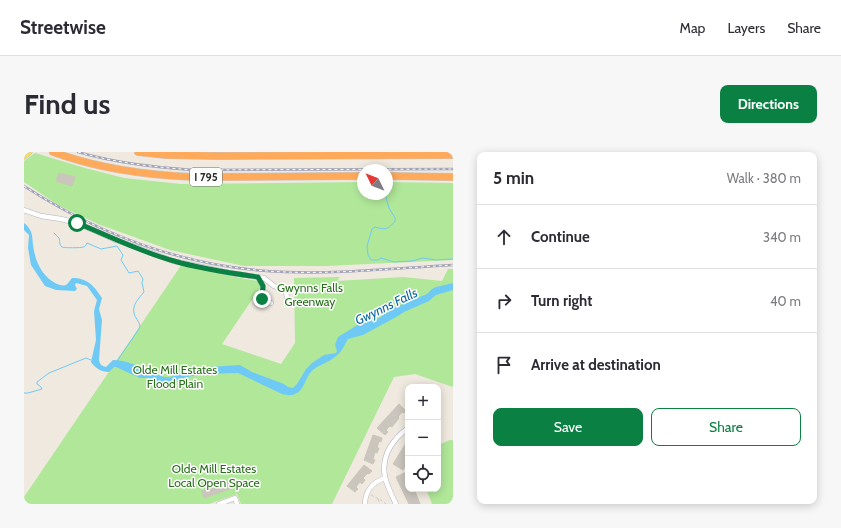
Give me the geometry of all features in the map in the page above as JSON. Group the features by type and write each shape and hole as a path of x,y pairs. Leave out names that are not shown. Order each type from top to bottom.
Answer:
{"highway":[{"name":"I 795","path":"53,152 122,171 165,176 357,176"},
{"name":"I 795","path":"138,152 166,155 219,156 453,156"},
{"path":"393,176 453,177"}],"street":[{"path":"24,210 42,216 77,223 116,240 173,261 230,273 264,278 274,286 286,291 288,298"},
{"path":"258,277 263,286 262,299 271,304"},
{"path":"396,504 385,478 385,465 390,447 397,437 405,430"},
{"path":"365,504 370,488 376,482 385,478"},
{"path":"219,504 235,498 237,504"}],"path":[{"path":"367,494 386,504"},
{"path":"377,498 380,504"}],"green space":[{"path":"35,153 124,178 181,184 357,182 357,200 393,200 393,182 453,183 453,260 326,266 244,266 170,250 98,224 58,205 24,182 24,161"},
{"path":"182,264 188,267 264,282 222,344 281,364 295,343 294,278 340,277 337,281 403,277 442,281 448,269 453,269 453,387 415,374 394,377 332,504 241,504 237,494 209,504 24,504 24,497"},
{"path":"453,440 453,504 432,504 427,492 441,492 441,444"}],"water":[{"name":"Gwynns Falls","path":"24,223 32,233 34,251 38,263 43,273 47,277 57,284 63,285 66,285 72,278 82,279 93,286 102,298 99,309 102,320 99,360 101,365 106,367 113,360 123,361 165,377 210,367 240,365 252,372 293,388 312,363 324,355 336,353 337,351 335,345 338,337 359,324 376,320 394,308 427,294 436,287 453,283 453,290 436,295 429,301 404,312 363,335 348,339 343,349 332,359 313,370 300,390 293,395 282,394 238,373 204,374 182,378 165,384 158,383 148,378 140,378 116,367 109,372 96,368 91,362 96,340 94,311 97,300 87,286 76,283 75,285 77,289 75,291 56,290 45,286 31,265 28,248 29,235 24,230"}],"building":[{"path":"59,173 75,177 72,186 56,181"},
{"path":"399,404 405,410 404,413 402,412 398,417 399,418 392,427 390,426 386,430 388,432 385,435 377,428"},
{"path":"373,435 382,438 381,442 379,441 377,453 375,452 373,459 375,460 373,464 364,460"},
{"path":"405,445 405,466 403,470 393,464"},
{"path":"364,465 372,471 363,478 365,480 362,484 360,482 356,487 358,489 355,492 347,486"},
{"path":"405,472 405,492 415,492 420,504 409,504 396,477"},
{"path":"230,481 232,488 204,498 202,491"}],"waterway":[{"path":"387,200 395,221 386,228 381,229 375,227 372,229 367,246 368,255 371,260 378,260 381,258 394,262 412,261 423,258 436,260 453,259"},
{"path":"54,233 59,238 60,245 62,247 82,247 87,243 101,249 117,246 123,255 121,260 129,273 138,271 143,279 142,283 144,292 134,307 135,315 140,326 117,361"},
{"path":"24,393 42,389 37,382 49,373 86,358 91,360"}],"railway":[{"path":"78,152 135,164 193,170 453,169"},
{"path":"24,186 85,221 117,235 149,247 183,257 217,264 251,270 286,272 349,271 453,265"}],"route":[{"path":"77,223 116,240 173,261 230,273 258,277 263,286 262,299"}],"park label":[{"name":"Gwynns Falls Greenway","path":"310,295"},
{"name":"Olde Mill Estates Flood Plain","path":"175,377"},
{"name":"Olde Mill Estates Local Open Space","path":"214,476"}]}
